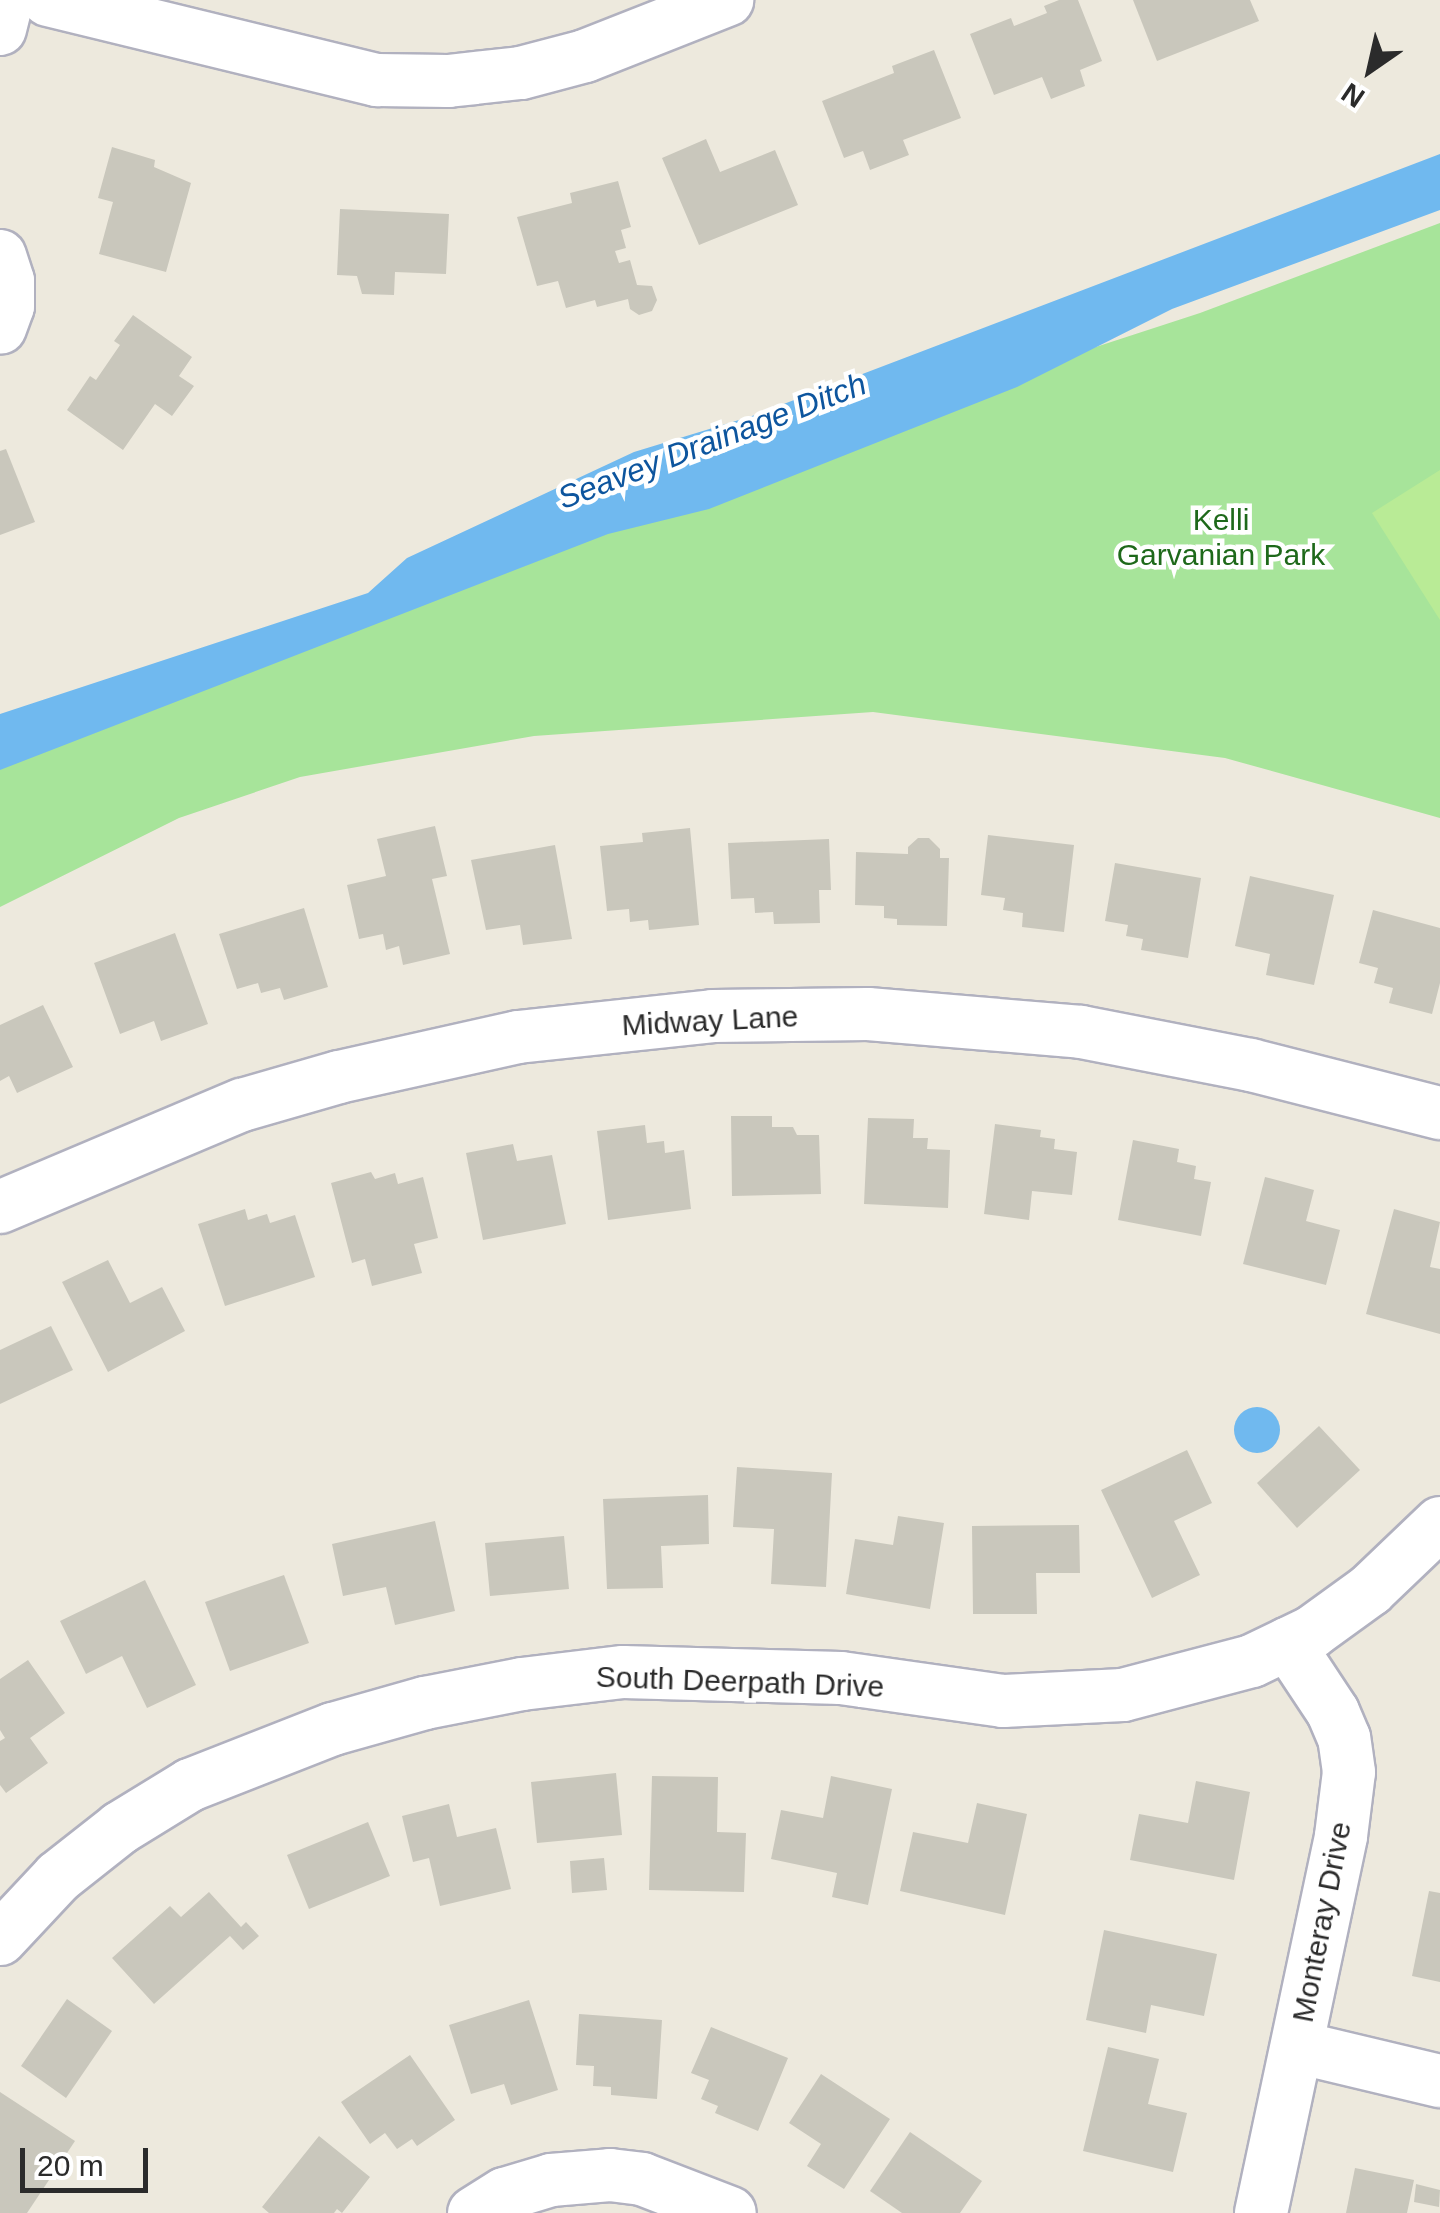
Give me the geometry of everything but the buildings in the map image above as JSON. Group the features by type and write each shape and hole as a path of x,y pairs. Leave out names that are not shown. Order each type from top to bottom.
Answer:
{"street":[{"path":"0,29 7,0"},
{"path":"48,0 377,80 448,81 521,73 585,56 727,0"},
{"path":"0,256 8,282 8,306 0,328"},
{"name":"Midway Lane","path":"0,1207 242,1105 339,1077 518,1037 713,1016 868,1014 988,1020 1080,1032 1251,1066 1440,1114"},
{"name":"South Deerpath Drive","path":"0,1939 58,1876 120,1828 190,1785 334,1729 425,1703 522,1684 623,1672 841,1678 1002,1701 1124,1695 1252,1661 1288,1644 1370,1590 1440,1522"},
{"name":"Monteray Drive","path":"1262,2213 1341,1836 1349,1772 1344,1738 1332,1712 1288,1644"},
{"path":"1297,2048 1440,2081"},
{"path":"474,2213 505,2194 551,2180 610,2175 642,2178 730,2213"}],"green space":[{"name":"Kelli Garvanian Park","path":"1440,223 1440,818 1225,758 873,712 534,736 300,777 179,818 0,907 0,738 859,424 1200,313"},
{"path":"1440,470 1440,620 1372,513"}],"water":[{"name":"Seavey Drainage Ditch","path":"1440,154 1440,210 1172,309 1017,387 709,509 608,534 0,770 0,714 368,593 407,558 634,452 752,416"},
{"path":"1257,1407 1274,1413 1280,1430 1274,1447 1257,1453 1240,1447 1234,1430 1240,1413"}]}
